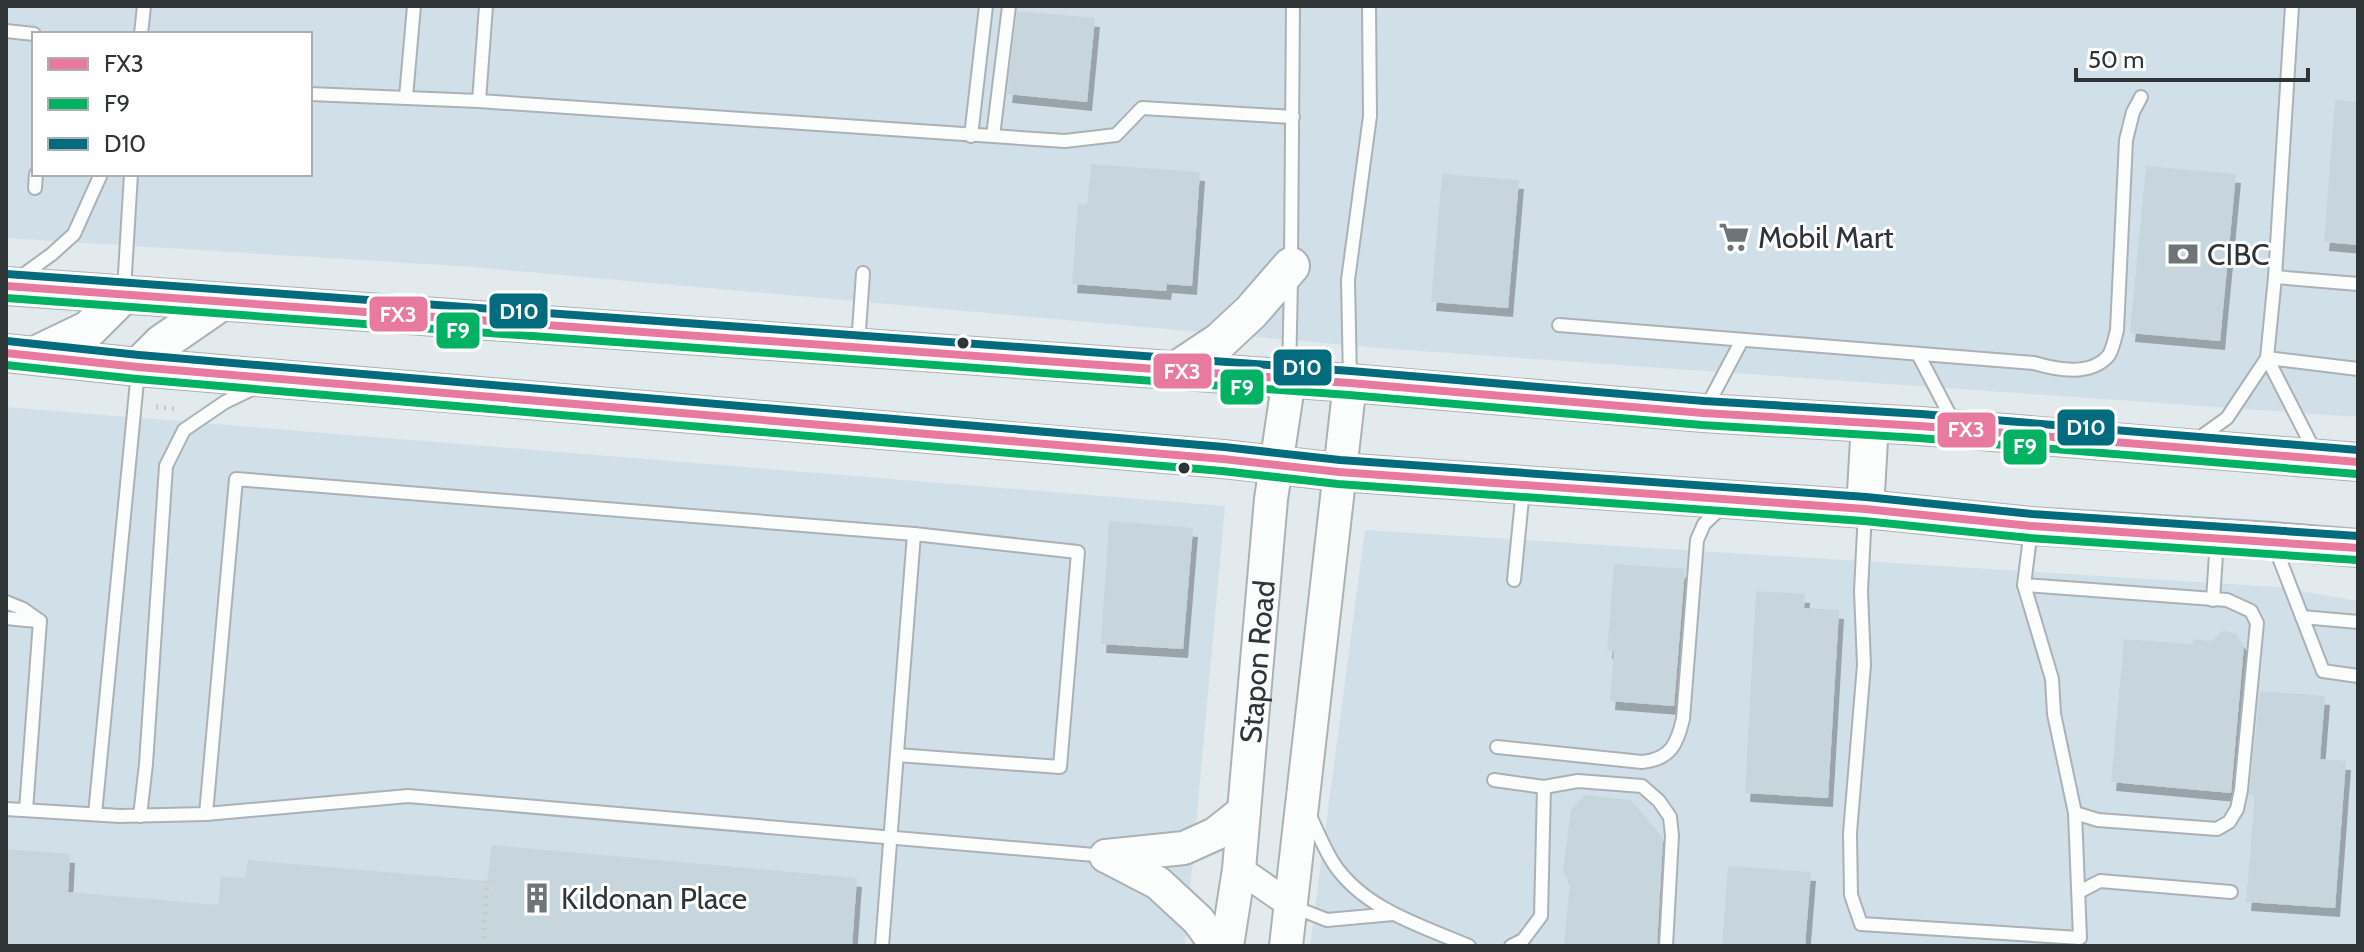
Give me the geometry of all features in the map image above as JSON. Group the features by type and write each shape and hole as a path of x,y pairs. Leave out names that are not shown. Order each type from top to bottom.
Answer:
{"main road":[{"path":"1175,371 1220,341 1251,312 1291,266"},
{"path":"7,286 1350,383 2358,462"},
{"path":"20,354 89,329 124,294"},
{"path":"138,367 162,343 220,303"},
{"path":"20,354 138,367 1339,472 2358,548"},
{"path":"1865,509 1870,423"}],"street":[{"name":"Stapon Road","path":"1227,946 1239,869 1275,465 1289,379"},
{"name":"Stapon Road","path":"1286,946 1350,383"},
{"path":"1106,856 1184,848 1215,834 1244,811"},
{"path":"1106,856 1158,883 1198,920 1217,946"},
{"path":"1239,869 1291,905"}],"lane":[{"path":"141,32 144,6"},
{"path":"406,97 414,6"},
{"path":"479,101 486,6"},
{"path":"971,136 986,6"},
{"path":"993,136 1009,6"},
{"path":"1289,379 1293,6"},
{"path":"1350,383 1348,280 1370,116 1369,6"},
{"path":"2184,449 2227,418 2267,358 2292,6"},
{"path":"6,31 32,34"},
{"path":"312,94 479,101 1065,141 1116,135 1142,108 1293,117"},
{"path":"1559,325 2034,363 2052,368 2083,369 2099,364 2110,353 2117,330 2126,140 2133,112 2141,97"},
{"path":"35,188 36,176"},
{"path":"7,286 74,234 100,176"},
{"path":"124,294 131,176"},
{"path":"858,348 863,273"},
{"path":"2275,277 2358,284"},
{"path":"1703,413 1742,340"},
{"path":"1918,354 1958,430"},
{"path":"2267,358 2358,369"},
{"path":"2267,358 2318,459"},
{"path":"95,814 138,367"},
{"path":"140,816 166,466 184,430 225,402 274,379"},
{"path":"206,814 236,479 914,534 1078,552 1060,767 897,755"},
{"path":"1514,580 1523,486"},
{"path":"1497,747 1642,762 1655,760 1674,746 1683,719 1697,540 1704,524 1730,500"},
{"path":"1865,509 1861,591 1864,665 1850,833 1851,895 1861,924 2010,940 2045,934 2080,942 2075,813 2054,714 2052,679 2024,585 2031,526"},
{"path":"882,946 914,534"},
{"path":"2213,600 2217,539"},
{"path":"2272,541 2323,671 2358,676"},
{"path":"2024,585 2227,600 2251,611 2257,623 2241,790 2237,809 2229,822 2217,829 2199,829 2098,820 2075,813"},
{"path":"6,602 40,621"},
{"path":"2302,617 2358,622"},
{"path":"6,618 40,621"},
{"path":"26,810 40,621"},
{"path":"1494,780 1544,787 1578,781 1642,786 1659,801 1670,817 1672,836 1666,946"},
{"path":"1511,946 1523,940 1541,916 1544,787"},
{"path":"6,809 140,816 206,814 408,796 1106,856"},
{"path":"1303,800 1334,864 1358,891 1394,914 1469,946"},
{"path":"2079,892 2100,881 2231,892"},
{"path":"1291,905 1327,920 1394,914"}],"path":[{"path":"155,407 187,410"},
{"path":"483,946 487,881"}],"shaded area":[{"path":"6,6 2358,6 2358,417 1378,348 473,267 6,238"},
{"path":"6,407 1225,506 1185,946 6,946"},
{"path":"1365,530 2277,587 2358,601 2358,946 1310,946"}],"building":[{"path":"1017,11 1095,18 1087,102 1007,94"},
{"path":"2335,100 2358,102 2358,245 2324,242"},
{"path":"1091,164 1200,172 1192,286 1167,284 1166,291 1072,284 1078,204 1087,205"},
{"name":"CIBC","path":"2146,166 2236,174 2220,341 2130,333"},
{"path":"1442,174 1519,180 1508,308 1431,302"},
{"path":"1109,521 1193,528 1183,649 1101,644"},
{"path":"1614,564 1685,569 1674,706 1610,701 1614,651 1607,650"},
{"path":"1756,591 1805,594 1804,608 1839,610 1828,798 1745,793"},
{"path":"2222,631 2235,633 2244,645 2231,793 2111,782 2124,639 2193,644 2193,639 2212,641"},
{"path":"2260,691 2325,696 2320,759 2346,761 2335,908 2246,902 2255,795 2249,795"},
{"path":"1585,795 1631,800 1663,838 1657,946 1564,946 1570,883 1563,872 1571,809"},
{"name":"Kildonan Place","path":"492,845 857,878 852,946 6,946 6,849 70,854 68,892 218,905 221,877 245,878 248,860 487,881"},
{"path":"1728,866 1811,872 1805,946 1722,946"}],"transit line":[{"name":"D10","path":"7,274 1351,371 2358,450"},
{"name":"FX3","path":"6,286 1350,383 2358,462"},
{"name":"F9","path":"6,298 1349,395 2357,474"},
{"name":"D10","path":"7,341 139,355 1224,447 1340,460 2358,536"},
{"name":"FX3","path":"6,353 138,367 1223,459 1339,472 2358,548"},
{"name":"F9","path":"6,365 137,379 1222,471 1338,484 2357,560"}],"place":[{"name":"Mobil Mart","path":"1734,237"},
{"name":"CIBC","path":"2183,254"},
{"name":"Kildonan Place","path":"537,898"}]}
